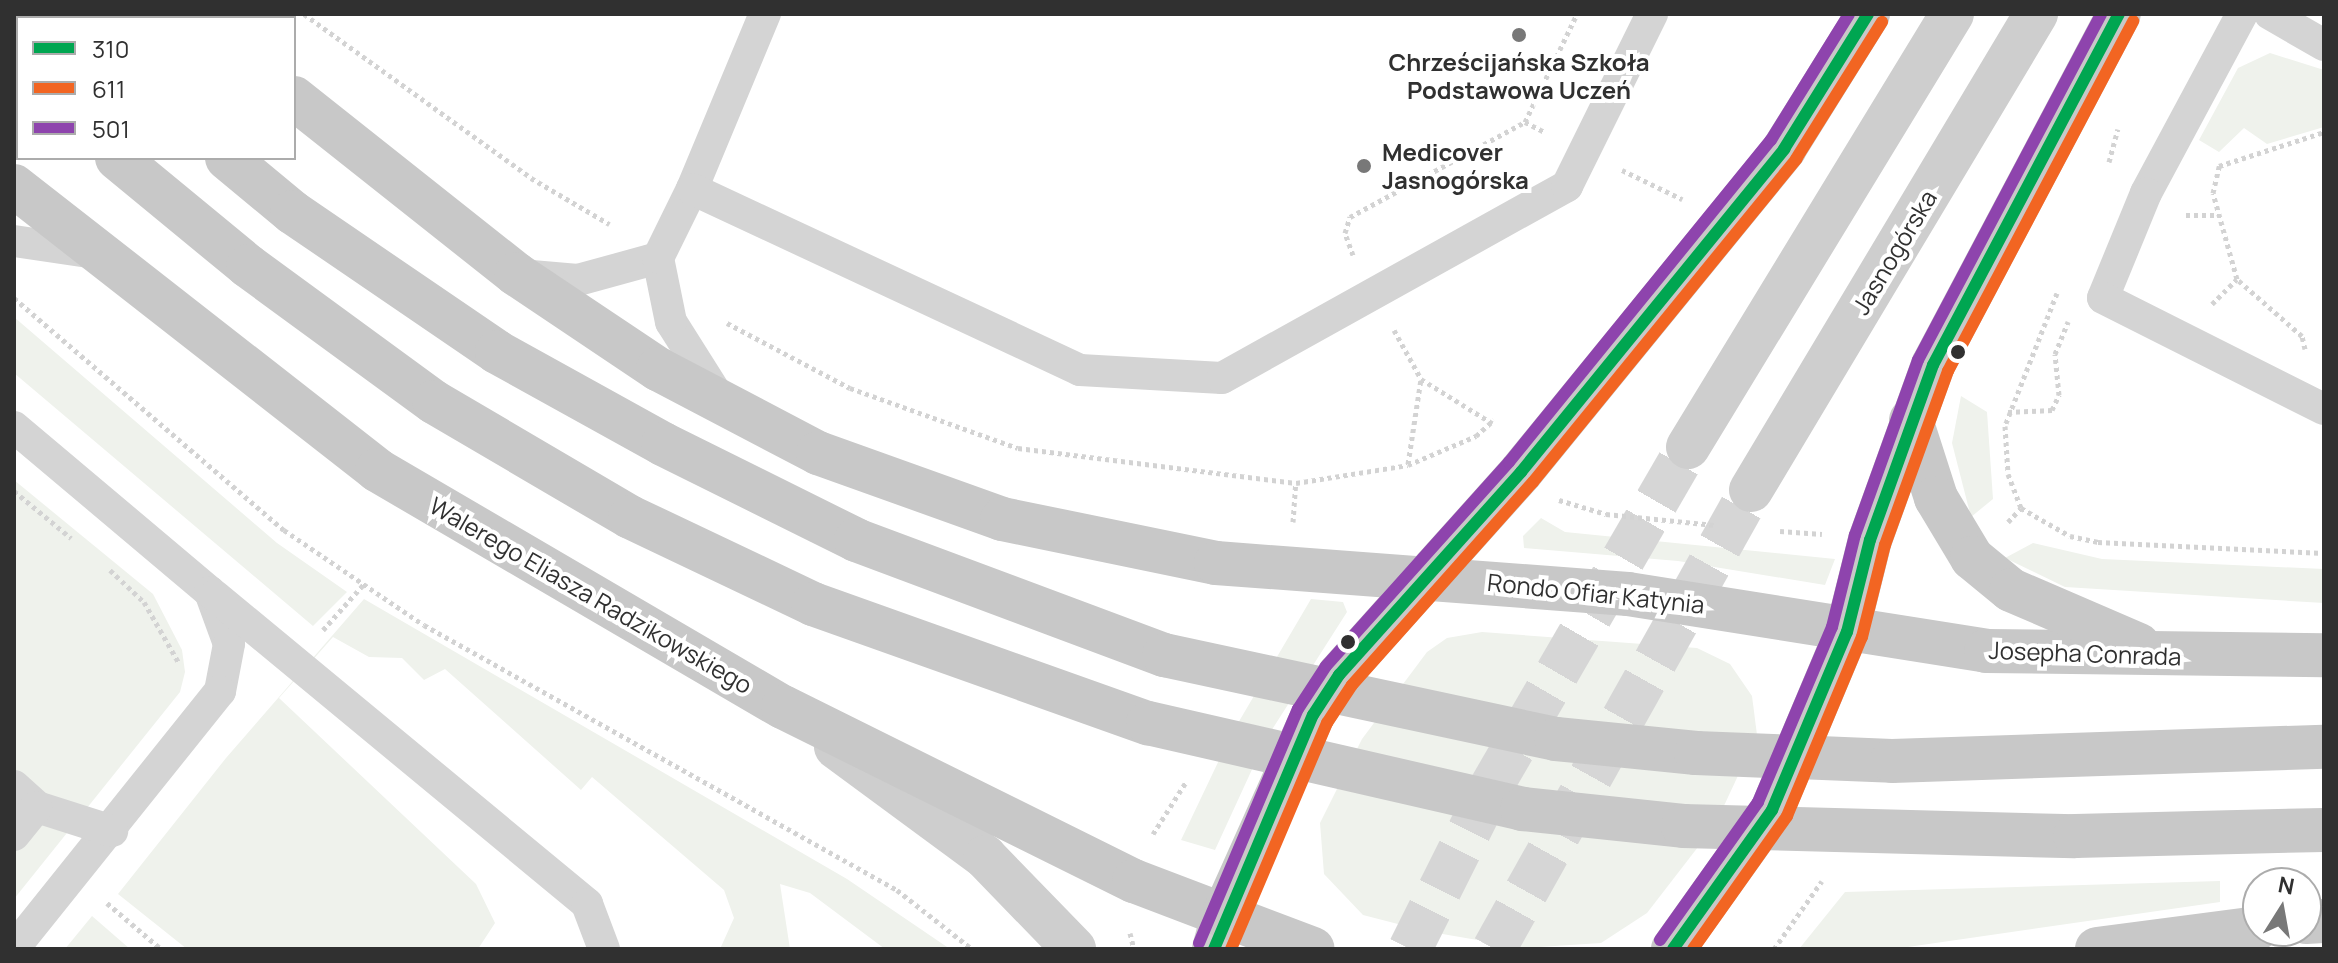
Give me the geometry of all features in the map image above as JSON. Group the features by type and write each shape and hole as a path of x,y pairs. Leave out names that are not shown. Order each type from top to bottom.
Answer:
{"main road":[{"path":"1313,949 1218,932 1313,715 1428,575 1521,472 1784,149 1868,14"},
{"path":"1688,447 1952,14"},
{"name":"Jasnogórska","path":"1749,515 2036,14"},
{"path":"1673,949 1772,810 1847,632 1911,420 1957,310 2119,14"},
{"path":"296,100 516,274 725,408 912,489 1082,539 1216,563 1428,575"},
{"path":"119,160 248,266 434,402 630,517 813,604 1148,723 1522,809 1683,826 2075,836 2324,830"},
{"path":"229,160 292,212 497,352 663,444 856,540 1164,655 1556,739 1696,753 1892,761 2324,747"},
{"name":"Walerego Eliasza Radzikowskiego","path":"14,186 95,253 377,470 783,707 1134,881 1218,932"},
{"path":"1911,420 1936,498 1972,558 2011,590 2167,656"},
{"name":"Rondo Ofiar Katynia","path":"1428,575 1643,596 1847,632"},
{"name":"Josepha Conrada","path":"1847,632 1986,651 2167,656 2324,655"},
{"path":"783,707 985,857 1074,949"},
{"path":"2097,949 2242,930"}],"lane":[{"path":"725,408 671,322 658,258 692,189 765,14"},
{"path":"692,189 1080,370 1222,378 1567,186 1652,14"},
{"path":"2242,14 2146,193 2103,298 2316,404"},
{"path":"2270,14 2324,45"},
{"path":"14,241 95,253"},
{"path":"516,274 578,280 658,258"},
{"path":"14,427 587,904 612,946"},
{"path":"14,948 112,831 220,691 229,644 210,592"},
{"path":"14,835 26,796 112,831"}],"path":[{"path":"304,14 531,178 658,258"},
{"path":"2105,179 2122,112"},
{"path":"2316,404 2316,370 2302,336 2237,279 2218,215 2219,166 2324,132"},
{"path":"1631,174 1686,201"},
{"path":"2179,211 2218,215"},
{"path":"2065,277 2008,412 2008,474 2021,508 2070,536 2324,553"},
{"path":"14,298 284,530 364,584 612,734 897,890 972,949"},
{"path":"2008,412 2052,410 2061,332 2079,303 2103,298"},
{"path":"724,320 850,388 1018,448 1296,483 1408,465 1476,436"},
{"path":"1408,465 1421,379"},
{"path":"1292,533 1296,483"},
{"path":"14,491 80,545"},
{"path":"1557,499 1606,514 1749,515 1827,533"},
{"path":"102,563 157,620 177,654 178,675"},
{"path":"296,661 364,584"},
{"path":"74,876 161,949"}],"shaded area":[{"path":"2270,53 2324,70 2324,127 2267,144 2244,128 2219,152 2199,140 2238,68"},
{"path":"14,317 277,543 347,592 313,626 14,373"},
{"path":"1961,396 1987,412 1993,499 1971,517 1952,443"},
{"path":"14,480 153,594 182,650 185,672 180,692 14,899"},
{"path":"1541,518 1565,532 1835,559 1825,585 1678,561 1524,548 1523,536"},
{"path":"2033,543 2102,559 2324,569 2324,603 2065,587 2005,558"},
{"path":"364,599 847,879 950,949 885,949 810,893 780,884 790,949 720,949 734,918 724,890 592,777 581,790 445,669 424,680 402,658 369,657 333,637 279,698 476,884 495,923 478,949 187,949 118,894 226,758"},
{"path":"1311,599 1343,602 1347,612 1266,739 1215,850 1181,840 1231,735"},
{"path":"1482,632 1697,648 1730,664 1752,696 1757,735 1715,825 1647,913 1601,943 1524,948 1425,931 1363,915 1324,874 1320,823 1362,739 1427,652 1447,638"},
{"path":"2220,881 2220,902 1894,949 1799,949 1845,892"},
{"path":"92,916 130,949 65,949"}],"tunnel":[{"path":"1410,949 1491,787 1688,447"},
{"path":"1494,949 1751,490"}],"transit line":[{"name":"501","path":"1199,943 1298,709 1326,666 1509,462 1771,140 1849,14"},
{"name":"310","path":"1214,949 1313,715 1339,675 1521,472 1784,149 1868,14"},
{"name":"501","path":"1660,940 1758,802 1832,627 1855,535 1918,360 2101,14"},
{"name":"310","path":"1673,949 1772,810 1847,632 1870,540 1933,365 2119,14"},
{"name":"611","path":"1693,949 1787,816 1862,637 1885,545 1948,371 2133,21"},
{"name":"611","path":"1231,949 1327,723 1352,685 1533,482 1796,159 1882,22"}],"place":[{"name":"Chrześcijańska Szkoła Podstawowa Uczeń","path":"1519,35"},
{"name":"Medicover Jasnogórska","path":"1364,166"}]}
